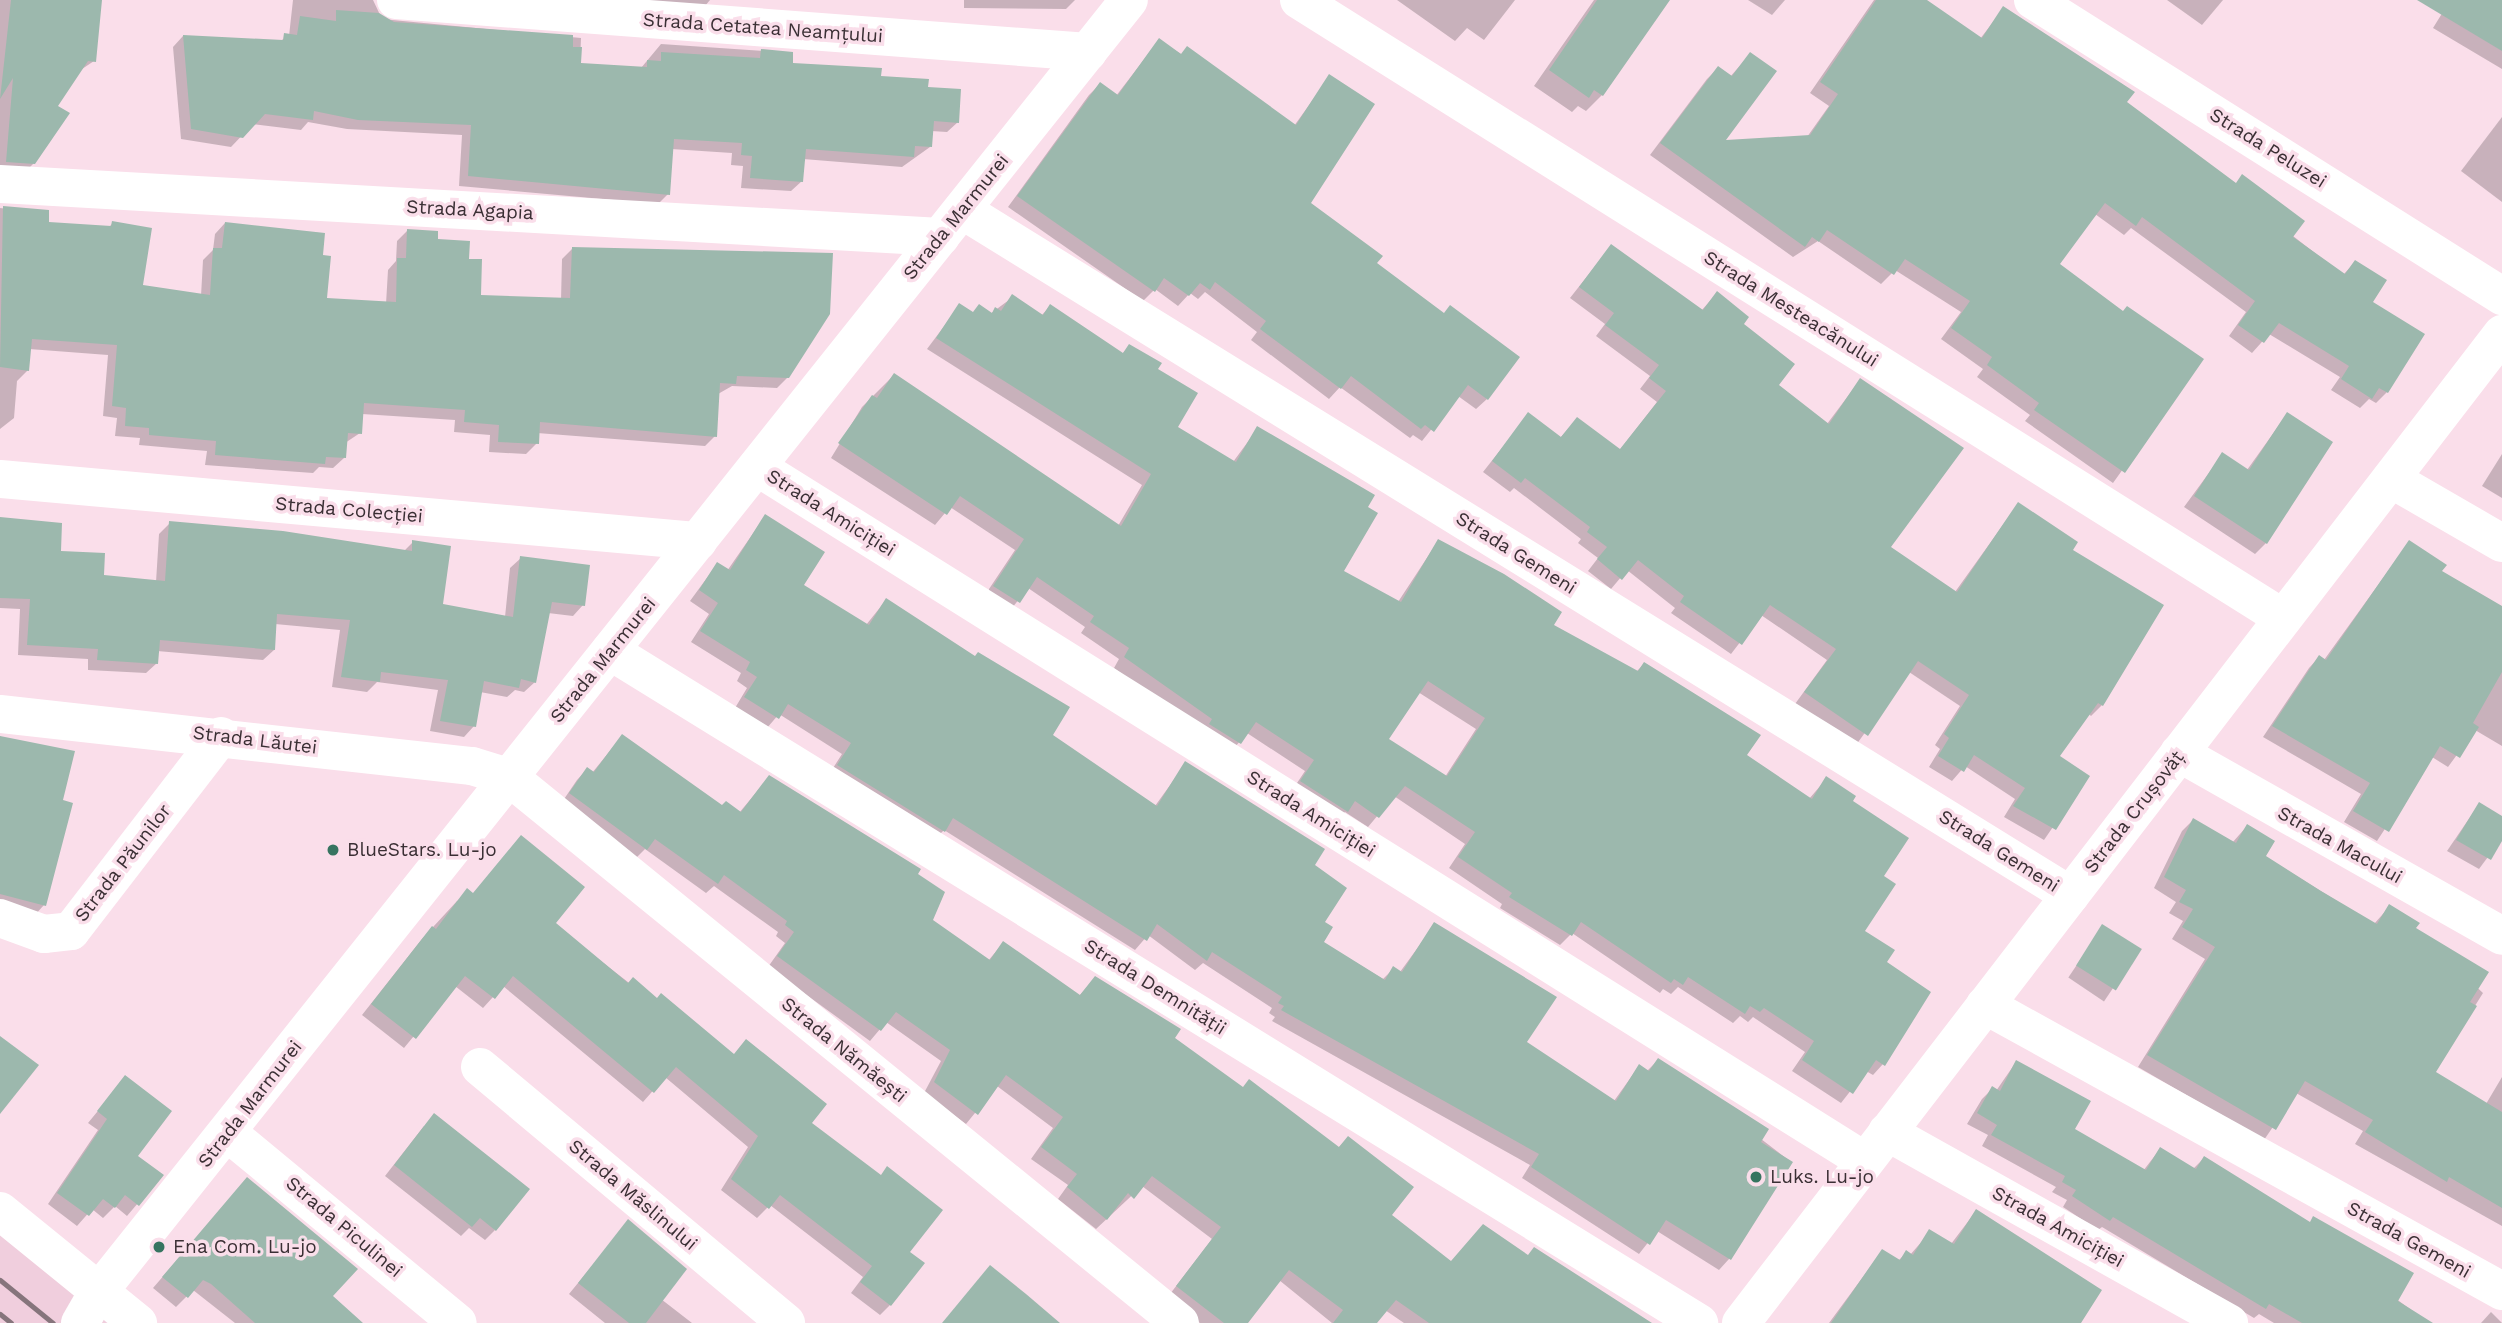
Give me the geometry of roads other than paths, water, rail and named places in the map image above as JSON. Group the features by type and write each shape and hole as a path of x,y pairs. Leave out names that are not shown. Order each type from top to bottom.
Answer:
{"street":[{"name":"Strada Cetatea Neamțului","path":"396,0 1088,52"},
{"name":"Strada Marmurei","path":"79,1323 100,1292 1129,0"},
{"name":"Strada Mesteacănului","path":"1299,0 2283,618"},
{"name":"Strada Peluzei","path":"2034,0 2502,296"},
{"name":"Strada Agapia","path":"0,184 952,223"},
{"name":"Strada Gemeni","path":"952,223 2070,895"},
{"name":"Strada Crușovăț","path":"1741,1323 2502,334"},
{"name":"Strada Amiciției","path":"757,467 1876,1146 2229,1323"},
{"name":"Strada Colecției","path":"0,479 698,541"},
{"path":"2391,479 2502,543"},
{"name":"Strada Demnității","path":"611,651 1699,1323"},
{"name":"Strada Lăutei","path":"0,714 221,736 472,766 509,777"},
{"name":"Strada Păunilor","path":"0,918 44,934 71,931 221,736"},
{"name":"Strada Macului","path":"2179,753 2502,936"},
{"name":"Strada Nămăești","path":"509,777 1180,1323"},
{"name":"Strada Gemeni","path":"1985,1005 2502,1292"},
{"name":"Strada Măslinului","path":"480,1067 786,1323"},
{"name":"Strada Piculinei","path":"228,1133 458,1323"},
{"path":"0,1210 138,1323"}],"railway":[{"path":"0,1280 53,1323"},
{"path":"0,1314 11,1323"}],"place":[{"name":"BlueStars. Lu-jo","path":"333,850"},
{"name":"Luks. Lu-jo","path":"1756,1177"},
{"name":"Ena Com. Lu-jo","path":"159,1247"}]}
